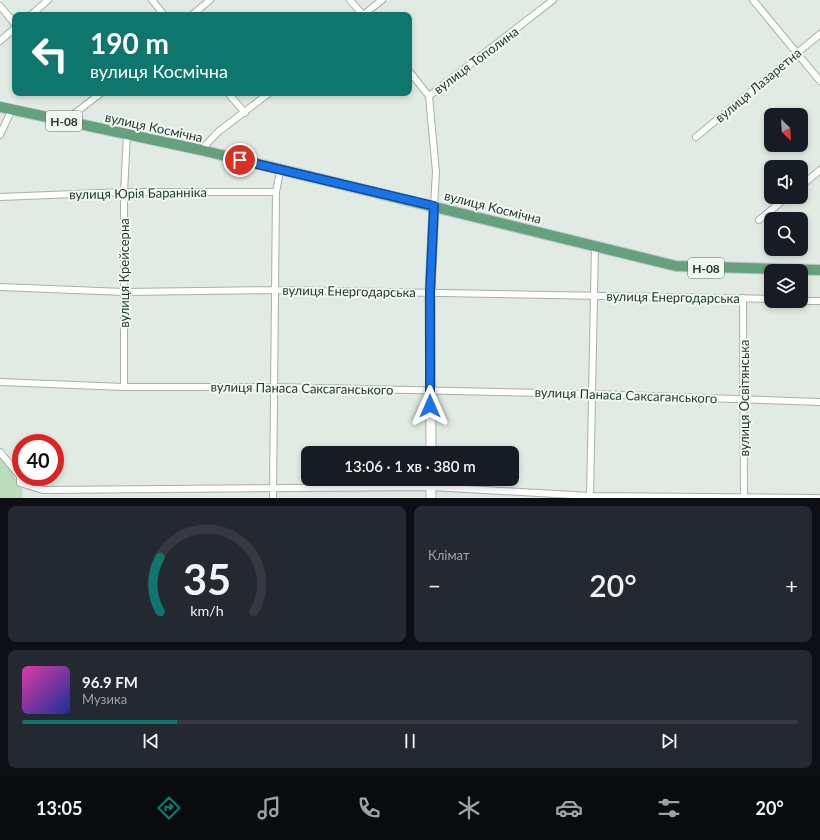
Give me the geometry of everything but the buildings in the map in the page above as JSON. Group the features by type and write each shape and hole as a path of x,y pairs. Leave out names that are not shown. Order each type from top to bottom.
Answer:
{"main road":[{"name":"вулиця Космічна","path":"0,107 128,136 201,150 595,245 659,262 691,268 820,270"}],"street":[{"path":"34,12 48,0"},
{"path":"152,0 162,12"},
{"path":"196,12 210,0"},
{"path":"350,0 360,12"},
{"path":"367,12 382,0"},
{"path":"753,0 820,81"},
{"name":"вулиця Тополина","path":"434,206 436,172 429,96 552,1"},
{"path":"0,6 12,20"},
{"path":"0,41 12,31"},
{"name":"вулиця Лазаретна","path":"696,137 820,34"},
{"path":"412,75 429,96"},
{"path":"65,121 97,96"},
{"path":"230,96 244,113"},
{"path":"201,150 218,132 265,96"},
{"path":"0,136 12,109"},
{"name":"вулиця Крейсерна","path":"124,387 124,192 128,136"},
{"path":"273,498 276,192 280,170"},
{"path":"808,180 820,170"},
{"name":"вулиця Юрія Баранніка","path":"0,197 124,192 276,192"},
{"path":"759,220 778,204"},
{"path":"430,446 430,292 434,206"},
{"path":"590,497 595,245"},
{"name":"вулиця Енергодарська","path":"0,286 124,292 276,290 764,299"},
{"name":"вулиця Освітянська","path":"744,298 744,497"},
{"path":"808,300 820,301"},
{"name":"вулиця Панаса Саксаганського","path":"0,382 124,387 274,387 430,390 820,402"},
{"path":"0,452 20,476 20,483 43,490 336,486"},
{"path":"431,486 431,498"},
{"path":"465,486 590,497 818,498"}],"green space":[{"path":"0,458 9,466 12,472 12,486 20,486 22,489 23,498 0,498"}],"route":[{"path":"240,160 434,206 430,292 430,406"}]}
